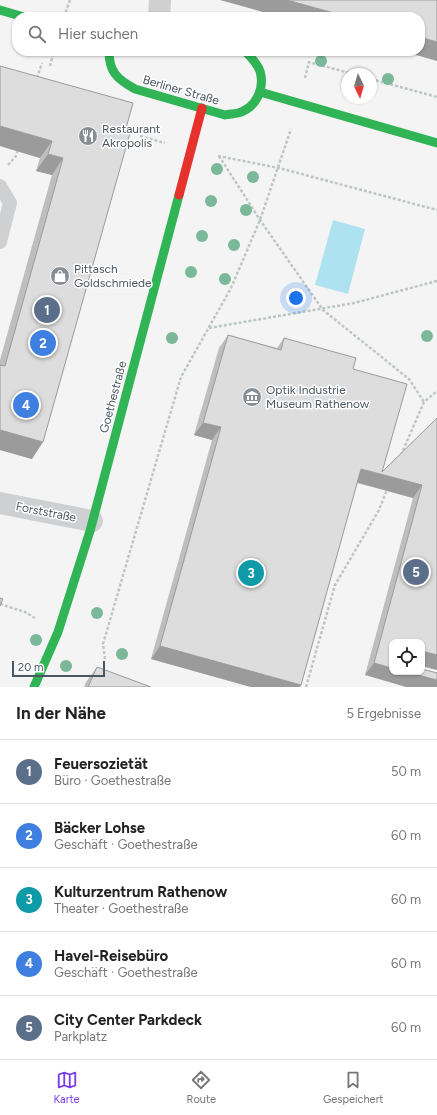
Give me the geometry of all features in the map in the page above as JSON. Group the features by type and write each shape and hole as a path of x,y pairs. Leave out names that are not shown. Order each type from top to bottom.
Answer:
{"street":[{"path":"159,12 160,0"},
{"path":"0,10 12,14"},
{"name":"Berliner Straße","path":"109,56 109,65 113,74 123,83 135,89 225,115 237,115 248,109 256,102 260,92"},
{"path":"251,56 259,66 262,81 260,92 437,143"},
{"name":"Goethestraße","path":"34,687 58,632 92,521 202,108"},
{"name":"Forststraße","path":"0,503 92,521"}],"lane":[{"path":"0,186 10,203 0,242"}],"path":[{"path":"66,12 70,0"},
{"path":"50,66 53,56"},
{"path":"304,82 309,62 341,71"},
{"path":"35,86 42,63"},
{"path":"377,81 437,97"},
{"path":"106,658 103,644 181,377 231,288 260,220 293,124"},
{"path":"5,168 16,156 19,144"},
{"path":"424,402 409,379 324,310 260,220 219,156 279,168 437,210"},
{"path":"209,328 324,310 437,281"},
{"path":"399,459 424,402 437,390"},
{"path":"306,687 335,584 379,510 391,481"},
{"path":"0,604 25,612"}],"water":[{"path":"333,220 365,229 348,294 315,285"}],"building":[{"path":"287,0 437,0 437,42 425,38 425,12 330,12"},
{"path":"0,66 133,103 125,132 130,133 43,442 0,430 0,365 5,366 63,158 48,154 52,141 0,126"},
{"path":"228,335 281,350 284,338 356,358 353,369 407,384 382,472 437,418 437,655 425,652 425,639 389,639 389,667 374,663 422,485 361,469 301,685 160,646 221,427 203,423"},
{"path":"0,598 3,599 0,606"},
{"path":"97,667 151,687 88,687"},
{"path":"425,670 437,673 437,680 418,675 425,675"}],"traffic: fast":[{"path":"0,10 12,14"},
{"path":"109,56 112,70 115,74 123,82 135,89 225,115 238,113 250,107 258,97 261,84 260,71 250,56"},
{"path":"260,92 437,143"},
{"path":"34,687 58,632 90,531 179,195"}],"traffic: jam":[{"path":"179,195 202,108"}],"place":[{"name":"Restaurant Akropolis","path":"88,136"},
{"name":"Pittasch Goldschmiede","path":"60,276"},
{"name":"Feuersozietät","path":"47,310"},
{"name":"Bäcker Lohse","path":"43,343"},
{"name":"Optik Industrie Museum Rathenow","path":"252,397"},
{"name":"Havel-Reisebüro","path":"26,405"},
{"name":"City Center Parkdeck","path":"416,572"},
{"name":"Kulturzentrum Rathenow","path":"251,573"}]}
